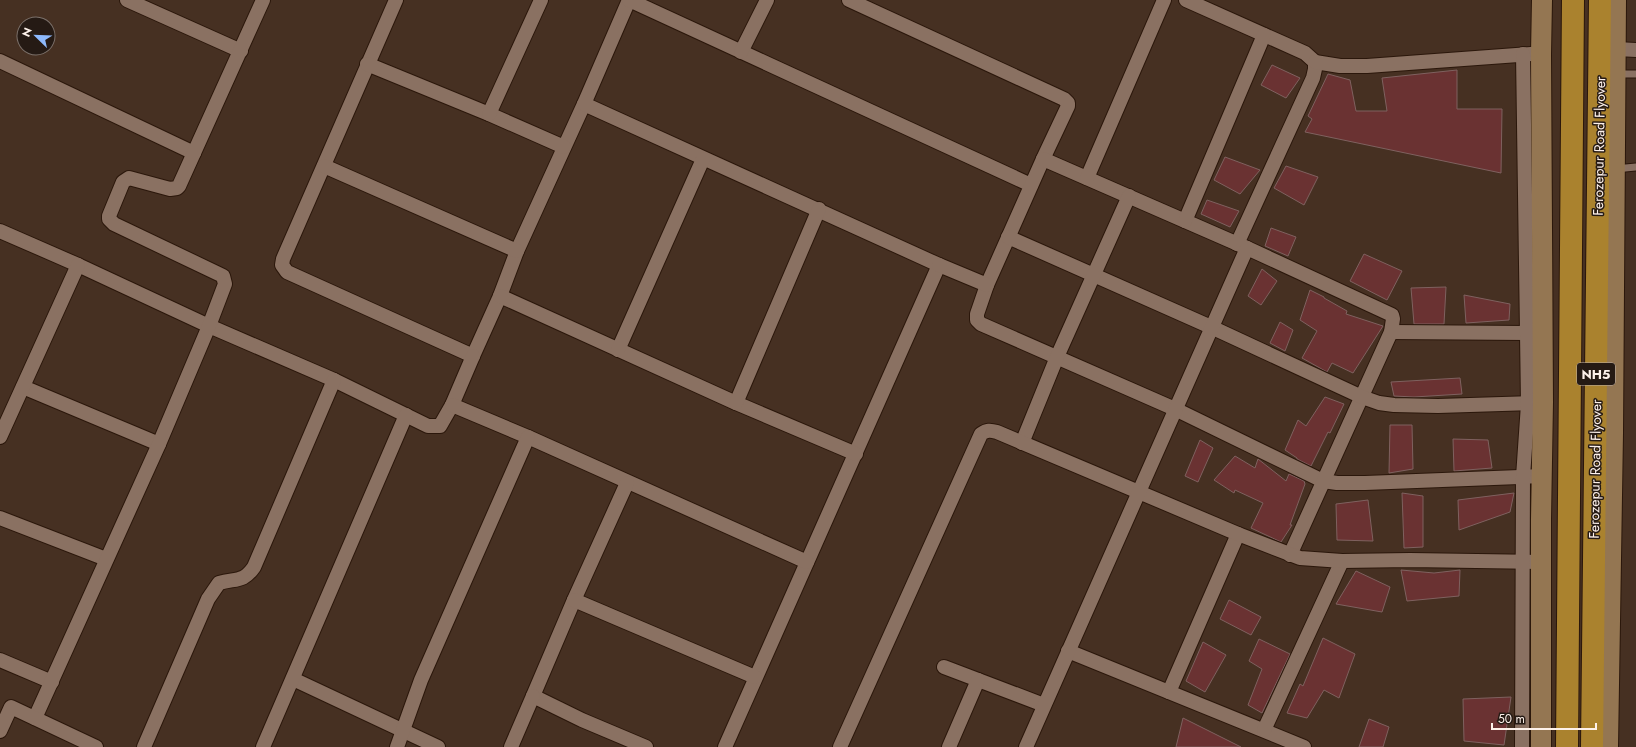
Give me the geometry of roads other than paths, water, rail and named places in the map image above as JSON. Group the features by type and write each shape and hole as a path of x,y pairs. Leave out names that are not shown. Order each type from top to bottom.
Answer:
{"highway":[{"name":"Ferozepur Road Flyover","path":"1567,747 1573,0"},
{"name":"Ferozepur Road Flyover","path":"1592,747 1600,0"}],"main road":[{"path":"1541,747 1532,562 1532,477 1536,403 1532,54 1542,0"},
{"path":"1608,747 1614,425 1615,169 1626,74 1626,50 1616,0"}],"street":[{"path":"127,0 241,51"},
{"path":"35,718 159,444 209,326 224,284 223,276 114,224 108,219 125,180 129,178 170,189 177,188 241,51 263,0"},
{"path":"396,0 283,259 284,269 287,272 473,356"},
{"path":"489,114 541,0"},
{"path":"0,231 78,265 209,326 334,380 428,426 440,426 452,405 629,0 1031,185"},
{"path":"741,52 767,0"},
{"path":"849,0 1067,101 1068,106 987,285 977,314 980,324 1175,409 1323,481 1337,484 1532,477"},
{"path":"1087,178 1164,0"},
{"path":"1186,0 1305,53 1315,62 1340,66 1367,66 1532,54"},
{"path":"1185,221 1264,34"},
{"path":"0,61 194,153"},
{"path":"1026,747 1211,327 1242,246 1313,78 1315,62"},
{"path":"367,64 489,114 564,147"},
{"path":"584,104 939,265 987,285"},
{"path":"618,350 703,159"},
{"path":"1043,159 1389,312 1393,319 1391,332 1290,555"},
{"path":"324,166 518,251"},
{"path":"1022,443 1057,357 1129,196"},
{"path":"736,404 819,210"},
{"path":"1008,237 1211,327 1362,397 1379,403 1394,405 1438,406 1536,403"},
{"path":"0,437 78,265"},
{"path":"725,747 939,265"},
{"path":"500,296 736,404 856,454"},
{"path":"1391,332 1535,333"},
{"path":"144,747 208,598 219,584 240,579 248,575 254,567 334,380"},
{"path":"23,387 159,444"},
{"path":"452,405 528,437 807,562"},
{"path":"263,747 406,415"},
{"path":"840,747 981,434 985,431 991,430 1238,534 1290,555 1310,560 1532,562 1522,747"},
{"path":"396,747 421,680 528,437"},
{"path":"511,747 574,600 627,482"},
{"path":"0,518 106,559"},
{"path":"1169,692 1238,534"},
{"path":"1264,730 1342,561"},
{"path":"574,600 755,677"},
{"path":"1068,651 1304,747"},
{"path":"0,660 52,682"},
{"path":"944,666 1044,705"},
{"path":"293,679 438,747"},
{"path":"949,747 978,680"},
{"path":"533,696 582,720 646,747"},
{"path":"0,731 5,705 96,747"}],"lane":[{"path":"1615,169 1636,167"}]}
